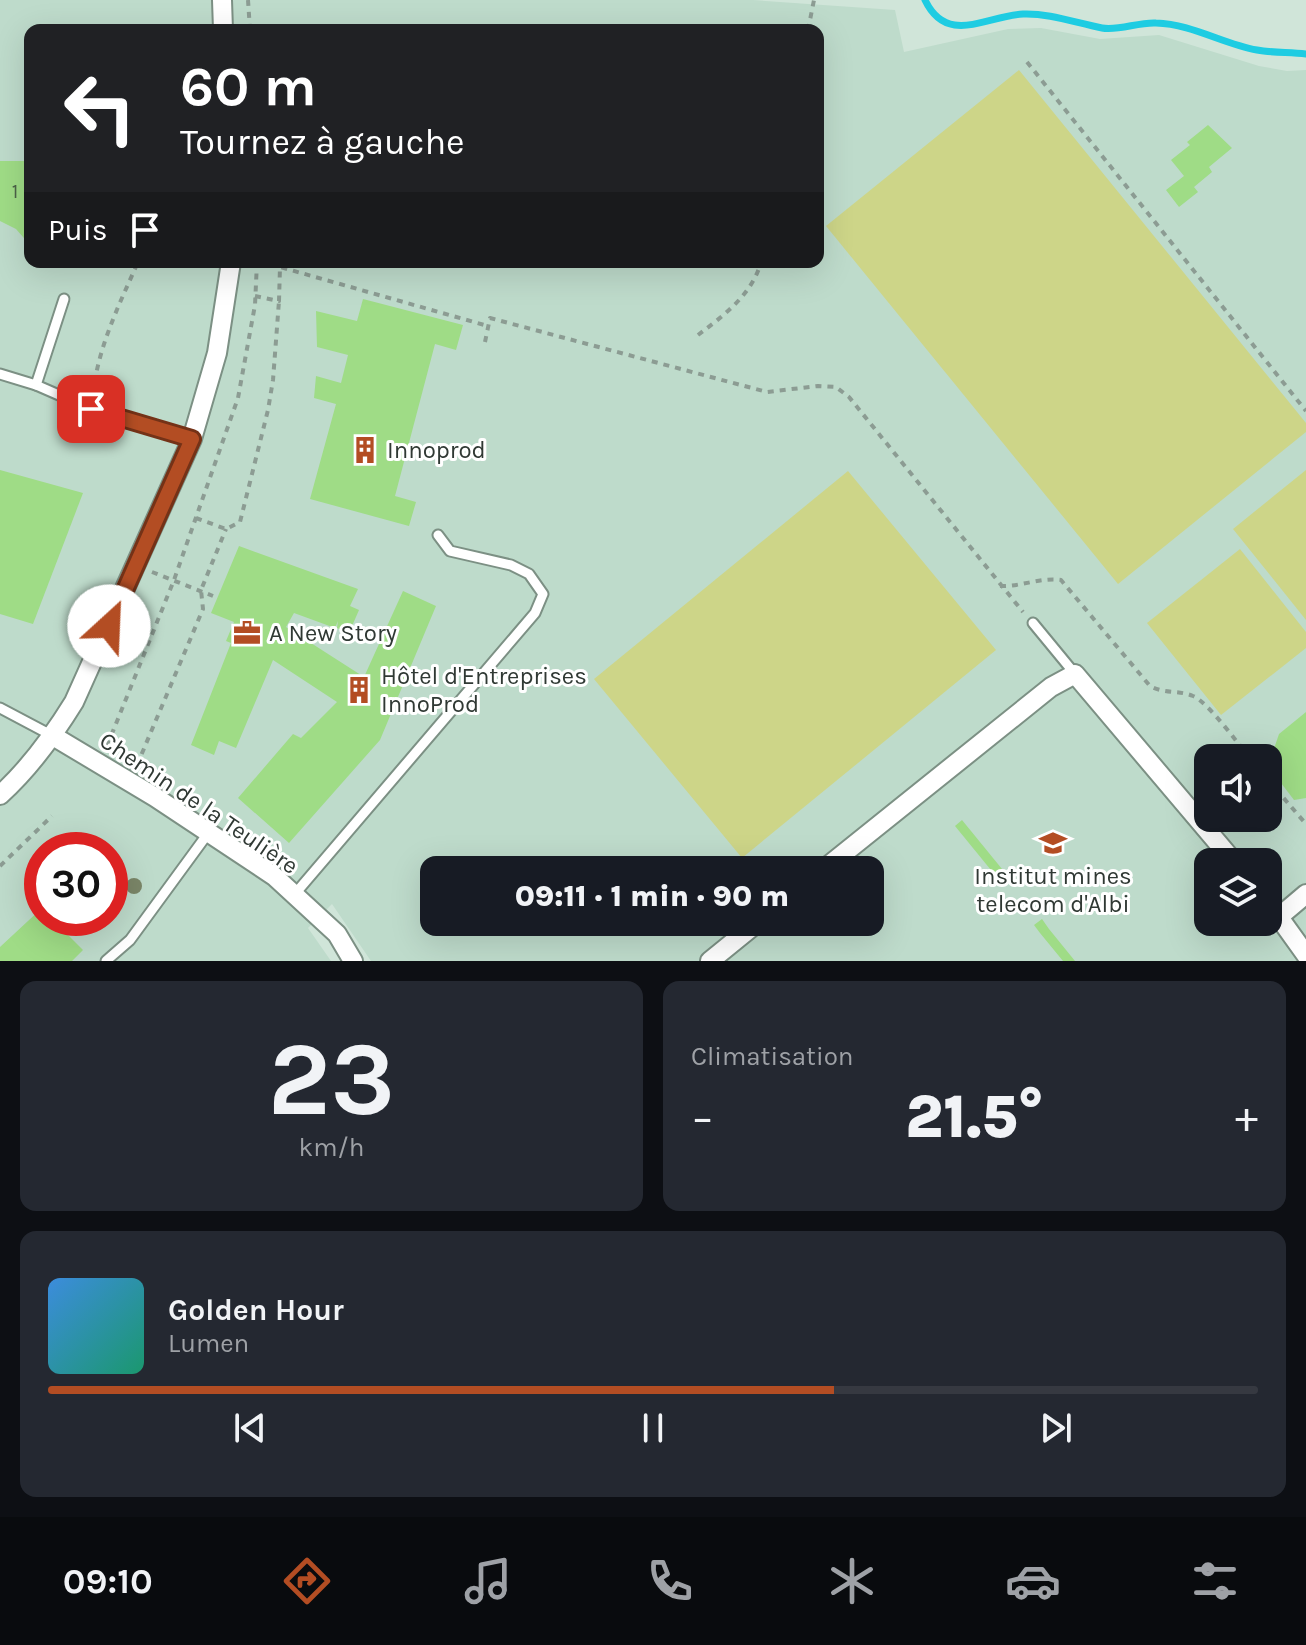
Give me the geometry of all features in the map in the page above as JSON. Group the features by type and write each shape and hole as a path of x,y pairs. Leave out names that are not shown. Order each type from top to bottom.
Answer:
{"street":[{"path":"222,0 223,24"},
{"path":"0,795 53,736 74,702 192,439 217,353 230,268"},
{"path":"840,856 1051,687 1075,674 1222,848"},
{"name":"Chemin de la Teulière","path":"53,736 274,876 337,934 353,961"},
{"path":"1282,905 1306,894"},
{"path":"1282,920 1306,955"},
{"path":"710,961 741,936"}],"lane":[{"path":"36,385 64,299"},
{"path":"0,374 36,385 91,409 192,439"},
{"path":"294,895 535,613 543,594 529,574 511,565 450,551 438,535"},
{"path":"1033,623 1075,674"},
{"name":"Chemin de la Teulière","path":"0,708 53,736"},
{"path":"106,961 130,940 209,832"}],"path":[{"path":"248,0 250,24"},
{"path":"809,24 814,0"},
{"path":"1027,62 1306,411"},
{"path":"91,409 95,376 106,335 135,268"},
{"path":"104,753 174,580 238,398 257,268"},
{"path":"135,770 203,609 201,590 226,529 240,522 273,380 280,268"},
{"path":"293,268 488,326"},
{"path":"698,335 730,311 760,268"},
{"path":"255,296 279,301"},
{"path":"485,342 490,318 767,392 836,387 849,397 1033,623"},
{"path":"196,518 226,529"},
{"path":"136,565 213,596"},
{"path":"1000,586 1016,587 1061,580 1150,686 1159,691 1187,693 1199,698 1238,744"},
{"path":"1282,796 1306,824"},
{"path":"0,866 52,816"}],"shaded area":[{"path":"0,0 753,0 895,10 904,52 1008,29 1041,28 1100,39 1159,35 1259,66 1287,71 1306,70 1306,961 371,961 332,904 308,928 331,961 0,961"}],"green space":[{"path":"1019,70 1306,423 1306,432 1118,584 826,226"},
{"path":"1306,470 1306,620 1233,529"},
{"path":"848,471 996,650 744,856 740,856 594,679"},
{"path":"1240,549 1306,632 1306,648 1221,715 1147,623"}],"building":[{"path":"1208,125 1232,148 1209,167 1212,172 1194,187 1198,192 1179,207 1166,190 1184,176 1171,160"},
{"path":"0,161 24,161 24,238 16,229 0,221"},
{"name":"Innoprod","path":"363,299 463,325 456,350 435,344 395,496 416,502 409,526 310,499 336,404 314,398 316,376 341,383 348,355 317,347 316,311 357,321"},
{"path":"0,470 83,493 33,624 0,614"},
{"name":"Hôtel d'Entreprises InnoProd","path":"239,546 358,589 350,606 359,610 349,633 337,628 338,621 335,628 294,613 286,627 364,677 403,591 436,606 380,740 289,843 238,798 293,734 301,738 337,702 273,660 236,748 219,741 214,755 191,745 231,643 226,641 234,622 211,613"},
{"path":"1306,712 1306,798 1294,800 1282,784 1282,744 1276,744 1279,734"},
{"path":"962,820 1002,869 995,875 955,826"},
{"path":"1042,919 1075,961 1063,961 1040,933 1034,925"},
{"path":"24,925 24,936 69,936 83,950 72,961 0,961 0,947"}],"waterway":[{"path":"925,0 934,14 944,22 956,25 1023,14 1108,29 1169,24 1257,50 1306,54"}],"place":[{"name":"Innoprod","path":"365,450"},
{"name":"A New Story","path":"247,633"},
{"name":"Hôtel d'Entreprises InnoProd","path":"359,690"},
{"name":"Institut mines telecom d'Albi","path":"1053,843"}],"route":[{"path":"91,409 192,439 109,626"}]}
